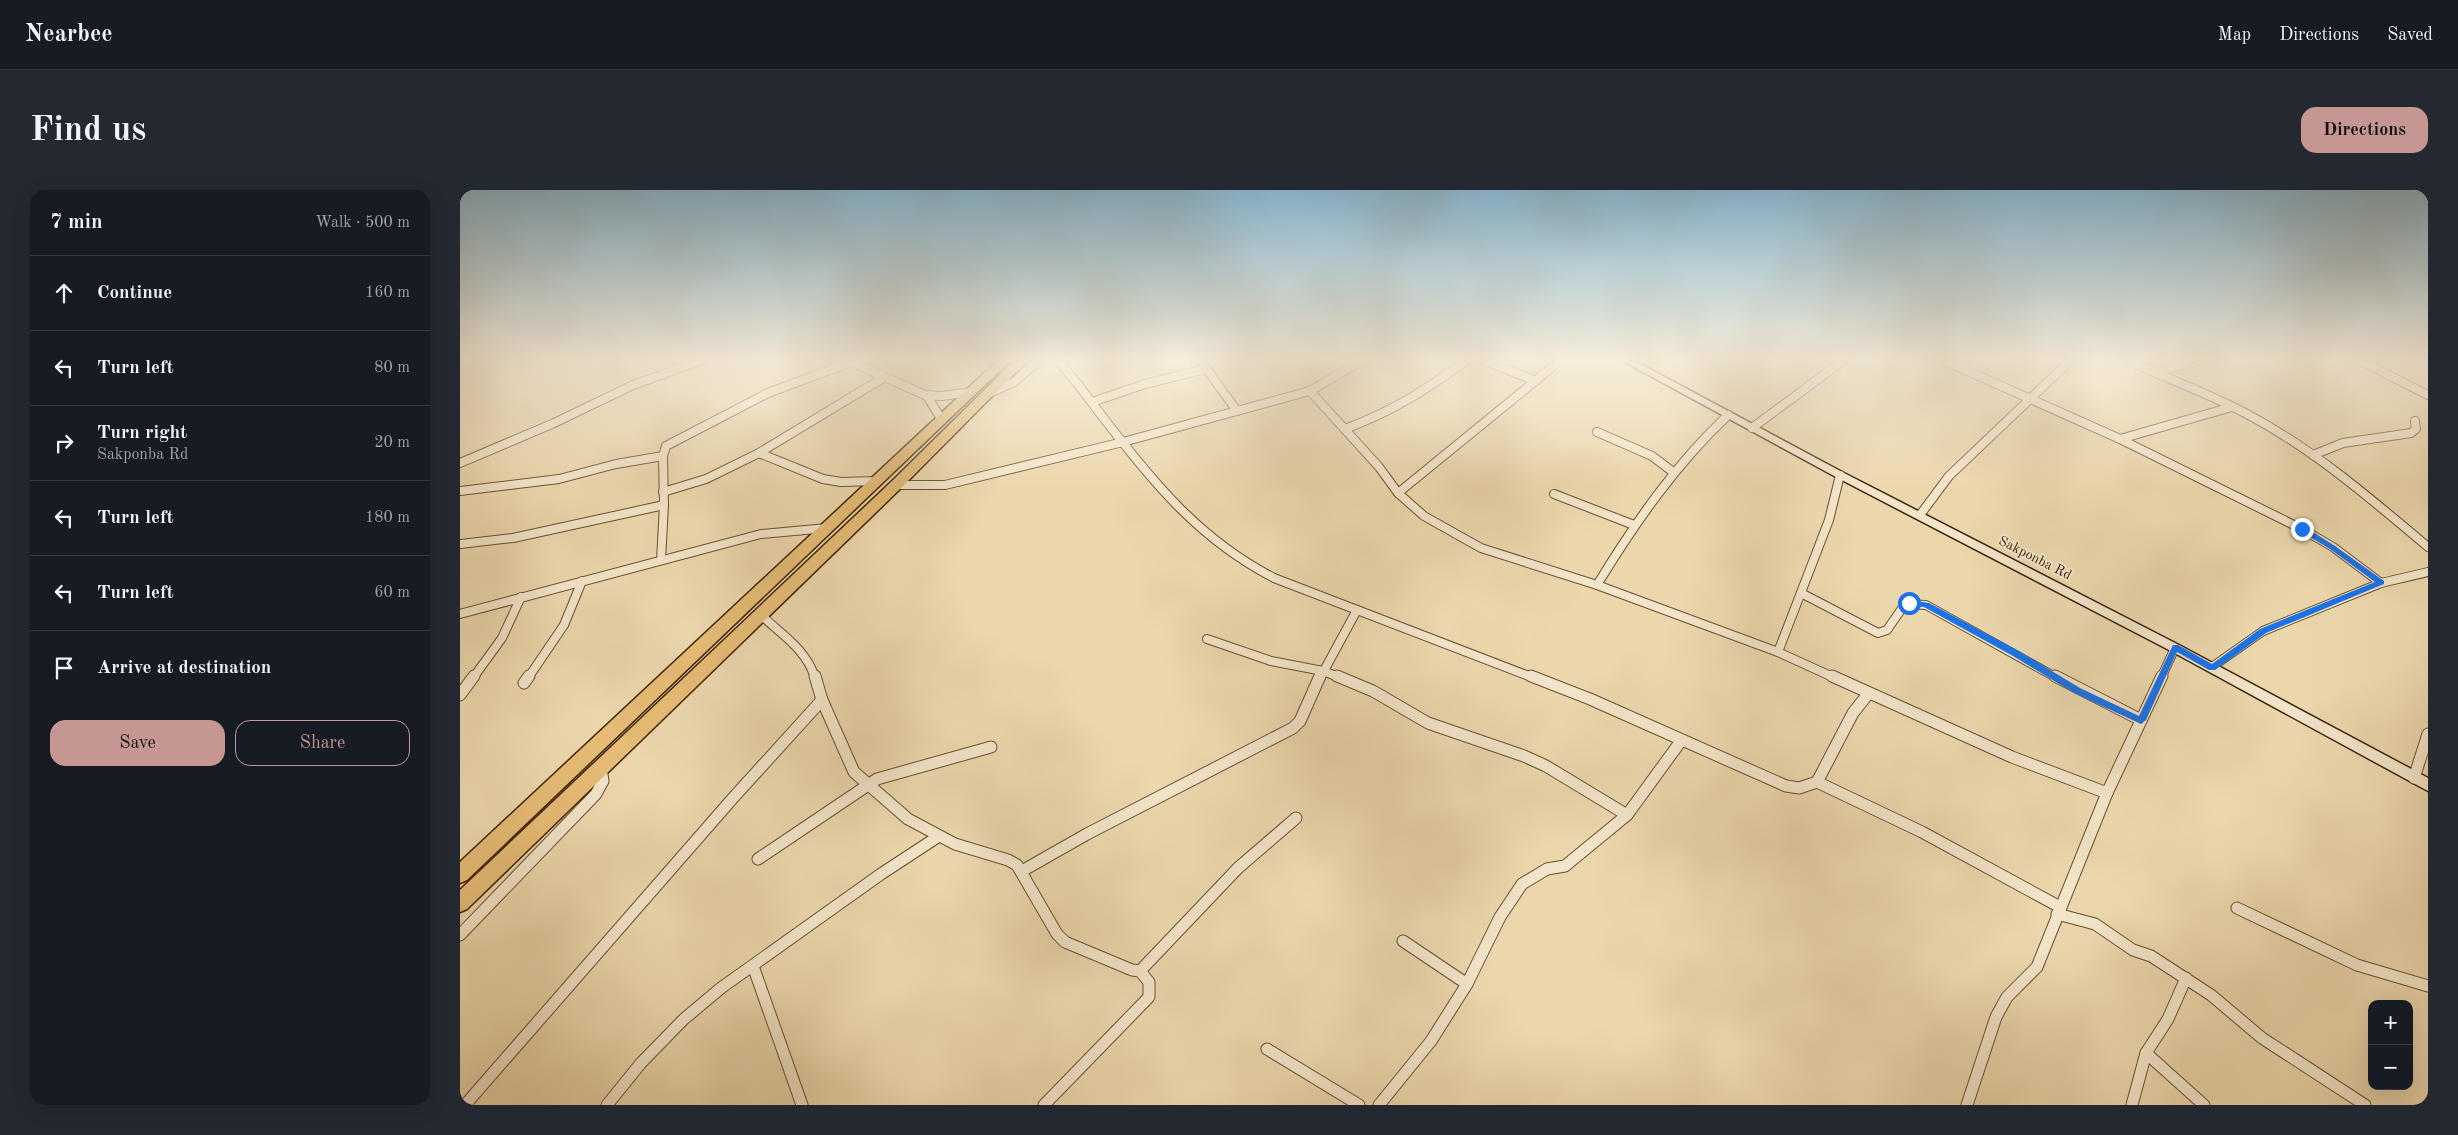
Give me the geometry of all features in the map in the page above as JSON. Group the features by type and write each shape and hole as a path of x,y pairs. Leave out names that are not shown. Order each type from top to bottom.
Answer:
{"highway":[{"path":"460,874 942,420 966,403"},
{"path":"460,903 896,485 970,403"},
{"path":"699,649 718,656"}],"main road":[{"name":"Sakponba Rd","path":"1705,403 1840,475 2176,648 2428,785"}],"street":[{"path":"460,462 552,424 596,403"},
{"path":"661,560 664,505 663,456 666,446 749,403"},
{"path":"663,492 706,479 760,453 842,403"},
{"path":"930,403 942,420"},
{"path":"1093,403 1183,513 1209,538 1251,568 1590,699 1786,786 1799,788 1817,782 1922,832 2059,911 2096,924 2133,950 2151,956 2211,995 2262,1038 2365,1105"},
{"path":"1231,403 1237,411"},
{"path":"896,485 944,485 1123,442 1267,403"},
{"path":"1321,403 1379,467 1398,493 1424,516 1481,548 1597,585 1778,652 2012,757 2107,793"},
{"path":"1345,429 1386,413 1405,403"},
{"path":"1398,493 1509,403"},
{"path":"1752,428 1786,403"},
{"path":"1920,516 1949,476 2026,403"},
{"path":"2038,403 2120,439 2302,529 2333,547 2381,582"},
{"path":"2222,403 2260,422 2313,455 2357,487 2428,547"},
{"path":"2120,439 2232,407"},
{"path":"1597,585 1634,526 1673,472 1704,436 1728,415"},
{"path":"2313,455 2344,443 2411,433 2416,429 2415,421"},
{"path":"1597,432 1652,456 1673,472"},
{"path":"760,453 823,479 841,482 877,481"},
{"path":"460,492 559,479 616,464 663,456"},
{"path":"1778,652 1828,520 1840,475"},
{"path":"1554,494 1634,526"},
{"path":"460,544 513,538 664,505"},
{"path":"460,614 761,534 788,530 827,528"},
{"path":"2212,668 2263,631 2381,582 2428,572"},
{"path":"524,683 564,625 582,581"},
{"path":"1801,594 1878,633 1887,630 1905,604 1926,605 2016,653 2077,690 2141,720"},
{"path":"460,694 502,638 521,597"},
{"path":"1022,871 1088,834 1293,728 1300,721 1323,671 1357,610"},
{"path":"760,615 803,654 812,666 822,700 854,772 884,796 908,819 963,847 1008,860 1022,871 1057,934 1065,942 1132,970 1140,971 1149,982 1149,997 1044,1105"},
{"path":"1207,639 1271,661 1323,671 1373,691 1404,711 1428,723 1524,756 1546,766 1627,815"},
{"path":"1968,1105 1996,1017 2007,997 2037,967 2107,793 2176,648"},
{"path":"1817,782 1853,713 1868,694"},
{"path":"464,1105 822,700"},
{"path":"2414,778 2428,734"},
{"path":"1379,1105 1431,1041 1467,984 1500,917 1522,884 1547,869 1565,866 1627,815 1681,741"},
{"path":"758,859 868,784 889,775 991,747"},
{"path":"460,935 596,794 603,781 601,768"},
{"path":"1140,971 1238,868 1296,818"},
{"path":"607,1105 641,1064 684,1019 753,966 881,874 939,836"},
{"path":"2237,908 2358,965 2428,986"},
{"path":"1403,941 1467,984"},
{"path":"753,966 802,1105"},
{"path":"2132,1105 2146,1053 2168,1019 2186,978"},
{"path":"1267,1050 1359,1105"},
{"path":"2146,1053 2204,1105"}],"route":[{"path":"1909,603 1926,605 2016,653 2077,690 2141,720 2176,648 2212,668 2263,631 2381,582 2333,547 2302,529"}]}
